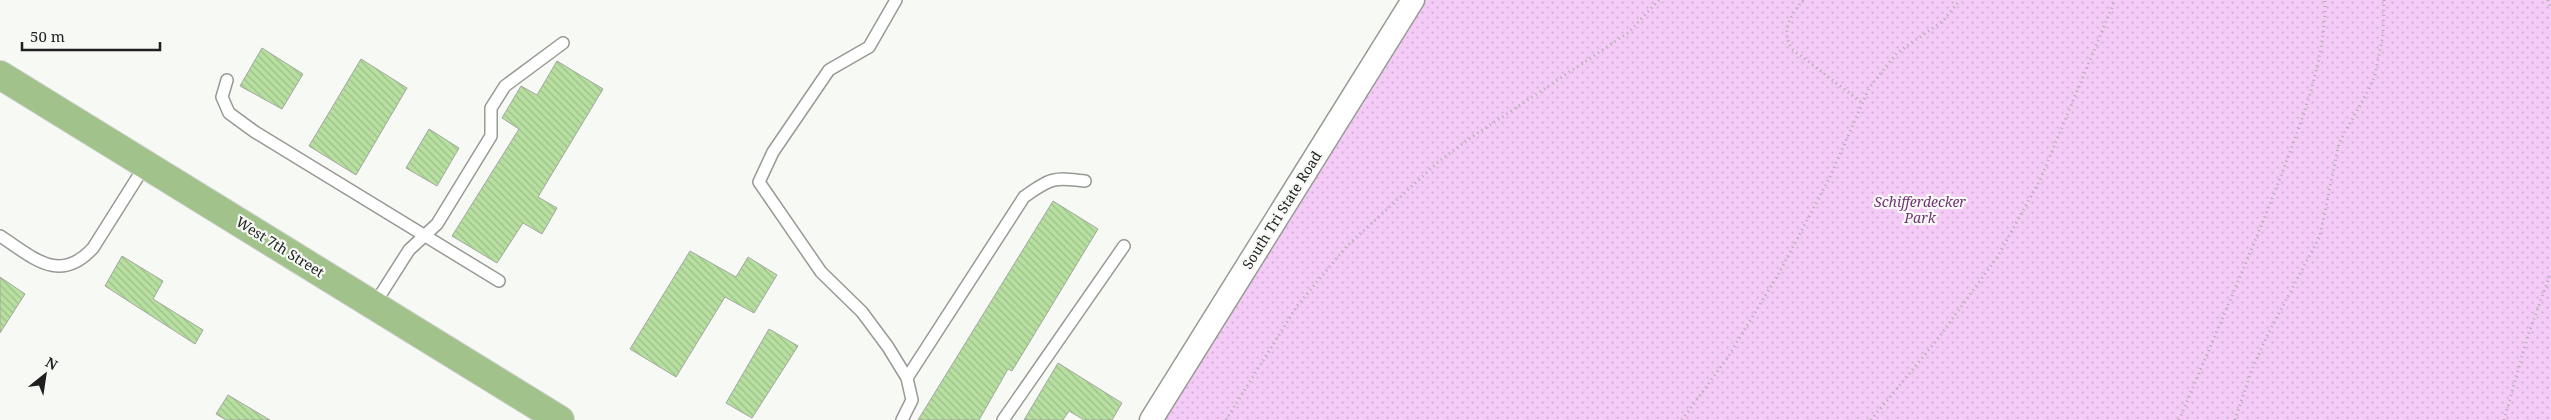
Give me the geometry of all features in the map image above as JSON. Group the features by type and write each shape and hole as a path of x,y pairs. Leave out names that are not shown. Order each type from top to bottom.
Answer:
{"main road":[{"name":"West 7th Street","path":"0,74 560,420"}],"street":[{"name":"South Tri State Road","path":"1151,420 1413,0"}],"lane":[{"path":"896,0 869,48 829,70 773,152 759,182 821,272 862,312 907,378 912,400 902,420"},
{"path":"374,305 409,250 437,224 491,136 491,108 505,86 563,43"},
{"path":"227,80 222,97 229,113 255,132 499,281"},
{"path":"0,236 48,266 64,268 83,260 93,248 146,164"},
{"path":"907,378 1024,196 1044,182 1060,178 1085,181"},
{"path":"1003,420 1124,246"}],"path":[{"path":"1226,420 1297,306 1346,246 1437,163 1474,136 1628,33 1659,0"},
{"path":"1803,0 1786,26 1788,43 1792,49 1861,102"},
{"path":"1682,420 1723,365 1783,266 1830,178 1861,102 1879,72 1897,53 1943,21 1960,0"},
{"path":"1872,420 1937,340 1998,256 2044,171 2115,0"},
{"path":"2179,420 2245,269 2298,132 2319,52 2325,0"},
{"path":"2235,420 2251,372 2267,336 2320,236 2338,143 2375,75 2383,35 2384,0"},
{"path":"2548,0 2551,8"},
{"path":"2504,420 2528,336 2551,272"}],"green space":[{"name":"Schifferdecker Park","path":"1421,0 2551,0 2551,420 1158,420"}],"building":[{"path":"262,48 303,74 282,109 240,86"},
{"path":"361,59 407,88 356,175 309,146"},
{"path":"557,61 603,89 538,197 557,208 542,234 523,223 497,263 452,236 519,129 502,118 521,86 537,95"},
{"path":"429,129 459,148 437,186 406,168"},
{"path":"1053,201 1098,229 1012,371 1008,369 979,420 918,420"},
{"path":"690,251 736,277 748,257 777,275 754,313 725,297 676,377 630,349"},
{"path":"122,256 163,281 153,299 203,330 195,344 105,286"},
{"path":"0,277 25,294 0,333"},
{"path":"769,329 798,346 752,418 726,403"},
{"path":"1058,363 1122,403 1112,420 1084,420 1069,411 1063,420 1024,420"},
{"path":"228,395 270,420 226,420 216,414"}]}
